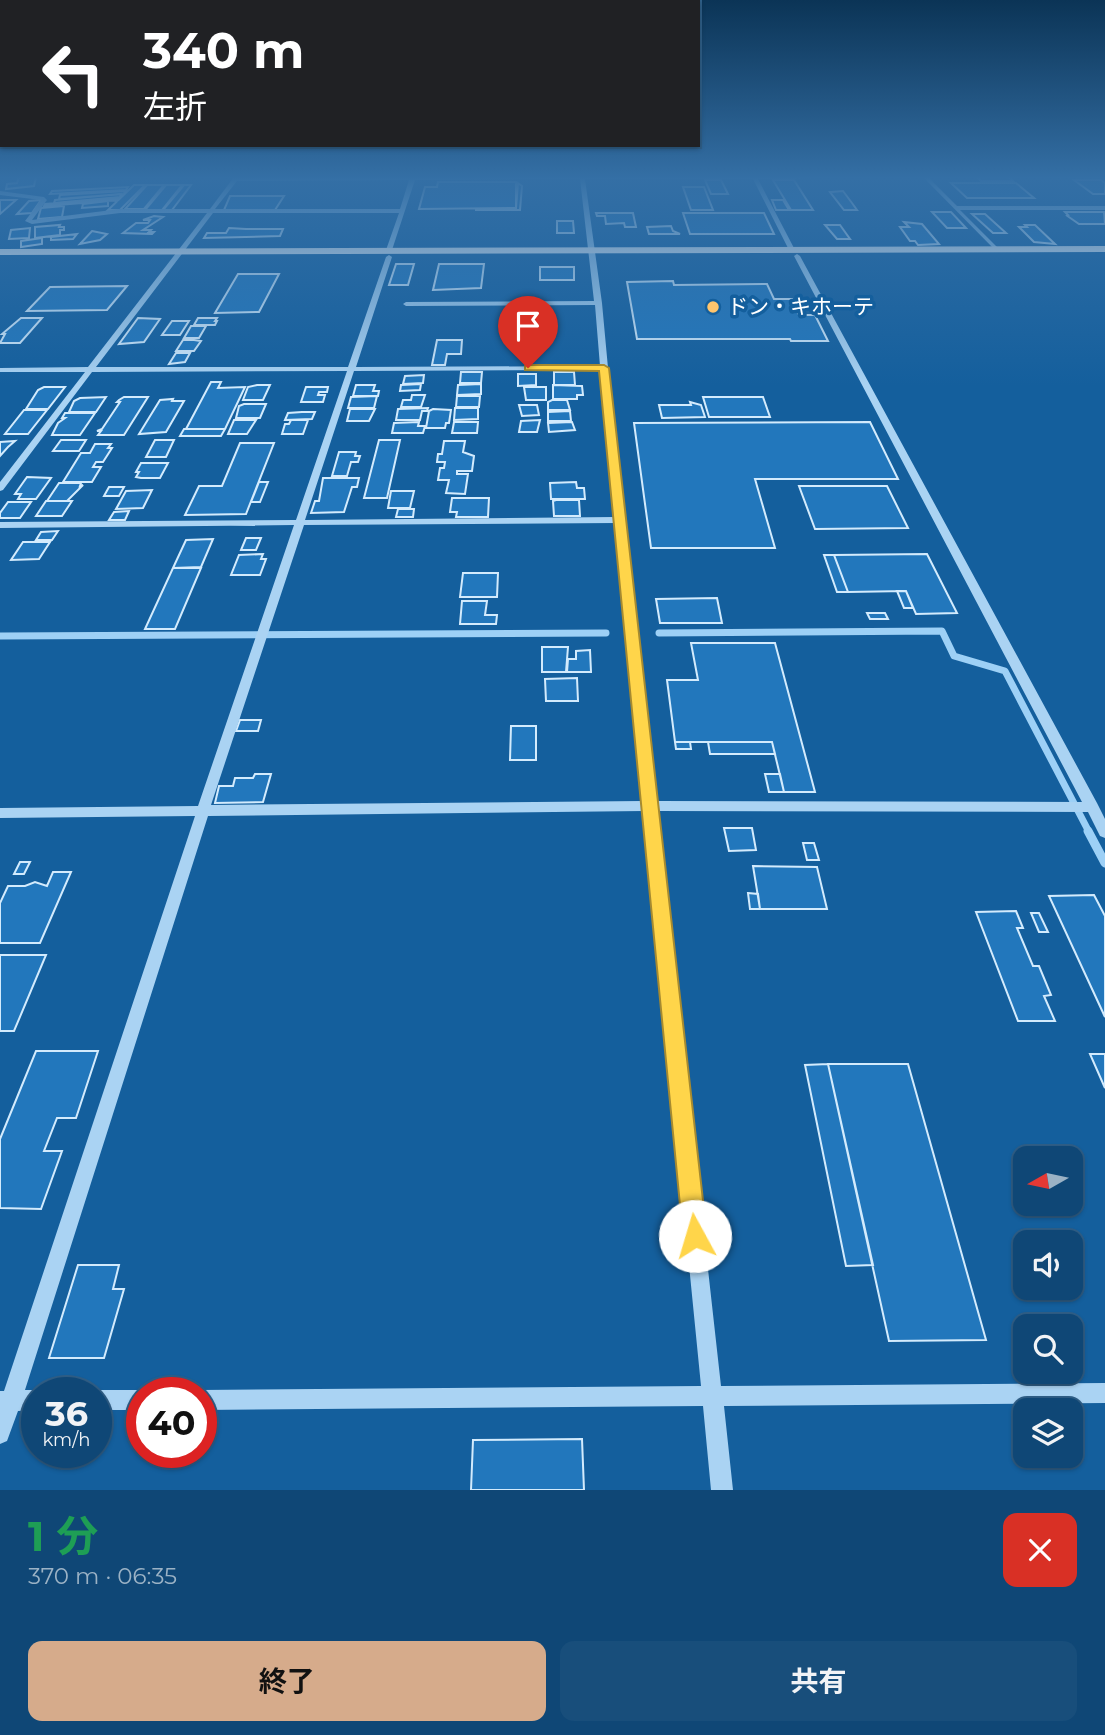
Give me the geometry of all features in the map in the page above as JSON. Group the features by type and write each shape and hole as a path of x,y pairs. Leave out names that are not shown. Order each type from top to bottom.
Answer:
{"highway":[{"path":"794,253 1105,249"},
{"path":"0,252 1105,255"},
{"path":"0,257 178,254"}],"street":[{"path":"0,488 184,247"},
{"path":"0,1434 6,1401 391,247"},
{"path":"590,247 600,303 604,368 722,1490"},
{"path":"791,247 1089,807 1105,832"},
{"path":"406,304 600,303"},
{"path":"0,370 604,368"},
{"path":"0,525 620,520"},
{"path":"0,813 650,806 1089,807"},
{"path":"217,1400 1105,1393"}],"building":[{"path":"396,264 414,264 408,285 389,285"},
{"path":"439,264 484,264 481,288 433,290"},
{"path":"540,267 574,267 574,280 540,280"},
{"path":"238,274 279,274 259,312 215,313"},
{"name":"ドン・キホーテ","path":"673,281 674,285 767,284 774,299 792,299 799,315 815,315 828,341 637,339 627,282"},
{"path":"127,286 107,310 27,311 50,287"},
{"path":"21,318 42,318 20,343 0,343 5,334 2,334"},
{"path":"138,318 160,319 144,342 119,344"},
{"path":"198,318 217,318 217,321 215,325 194,325"},
{"path":"172,321 189,321 180,335 162,335"},
{"path":"191,326 206,326 199,338 184,338"},
{"path":"183,340 201,341 194,351 176,351"},
{"path":"437,340 462,340 461,354 447,354 445,365 432,365"},
{"path":"176,353 190,353 185,362 169,364"},
{"path":"461,372 482,372 481,383 460,383"},
{"path":"554,372 574,372 575,385 554,385"},
{"path":"518,374 536,374 536,385 518,386"},
{"path":"424,375 423,383 403,384 405,376"},
{"path":"211,382 221,382 218,388 245,387 225,429 186,429"},
{"path":"421,384 420,390 400,391 401,385"},
{"path":"481,384 481,394 457,395 458,385"},
{"path":"270,385 263,400 243,400 248,387"},
{"path":"356,385 375,385 373,391 379,391 378,396 353,396"},
{"path":"553,385 582,386 583,395 577,395 577,399 553,399"},
{"path":"44,387 65,387 48,409 26,409 38,390"},
{"path":"306,387 328,387 327,392 319,392 318,395 325,395 323,402 301,402"},
{"path":"524,387 546,387 546,400 526,400"},
{"path":"412,395 425,395 421,407 401,407 403,400 411,400"},
{"path":"377,396 374,408 348,408 351,397"},
{"path":"457,396 480,396 479,407 456,407"},
{"path":"106,397 96,412 69,412 74,401 80,398"},
{"path":"124,397 148,397 124,435 98,435 101,431 97,431 102,429 120,402 117,402"},
{"path":"703,397 763,397 770,417 709,417"},
{"path":"173,399 172,401 184,401 166,432 139,434 160,400"},
{"path":"567,400 570,410 548,410 548,402"},
{"path":"690,402 701,405 705,417 662,418 659,405 691,405"},
{"path":"266,404 260,418 236,418 239,406"},
{"path":"519,405 537,405 539,415 522,416"},
{"path":"428,408 427,411 422,411 420,420 396,420 398,409"},
{"path":"455,408 478,408 478,419 454,420"},
{"path":"350,409 375,409 369,421 347,421"},
{"path":"24,410 47,410 28,434 5,434"},
{"path":"451,410 449,423 446,423 445,428 426,428 429,411"},
{"path":"570,411 571,421 548,421 548,412"},
{"path":"315,412 312,419 285,420 288,413"},
{"path":"65,413 95,413 80,435 52,435 58,423 65,418 62,418"},
{"path":"234,420 256,420 247,434 228,434"},
{"path":"291,420 308,420 303,434 282,434 285,424 289,424"},
{"path":"540,420 537,432 519,432 521,421"},
{"path":"419,422 418,426 425,426 423,433 392,433 394,423"},
{"path":"454,422 478,422 477,433 452,433"},
{"path":"572,422 575,430 549,432 548,423"},
{"path":"870,422 898,479 755,479 775,548 651,548 634,423"},
{"path":"184,429 225,429 221,436 180,436"},
{"path":"61,440 86,440 79,451 53,451"},
{"path":"155,440 174,440 166,457 146,457"},
{"path":"379,440 400,440 387,498 364,498"},
{"path":"15,441 8,447 0,456 0,442"},
{"path":"444,441 465,441 463,452 474,456 472,471 457,471 457,474 468,474 465,494 446,493 449,480 438,480 440,468 444,468 445,462 437,462 438,454 442,454"},
{"path":"240,443 274,443 246,514 185,515 199,486 222,486"},
{"path":"95,444 111,444 108,448 112,448 103,462 96,462 93,467 101,467 92,482 63,482 81,453 90,453"},
{"path":"339,452 356,452 355,456 360,456 358,462 351,462 347,476 332,476"},
{"path":"141,463 168,463 160,478 141,478 136,477 139,472 136,472"},
{"path":"27,477 51,478 36,499 18,499 21,494 15,494"},
{"path":"323,478 359,478 357,487 352,487 344,512 311,513 315,501 319,501"},
{"path":"259,482 268,482 260,502 251,502"},
{"path":"576,482 577,488 584,488 585,499 551,499 550,483"},
{"path":"59,483 83,485 67,501 47,501"},
{"path":"799,486 887,486 908,528 815,529"},
{"path":"109,487 124,487 119,496 104,496"},
{"path":"152,490 143,508 116,509 126,491"},
{"path":"391,491 414,491 410,508 388,508"},
{"path":"452,498 489,498 488,517 456,517 457,512 450,512"},
{"path":"579,500 580,516 554,516 553,501"},
{"path":"46,501 72,501 62,516 36,516"},
{"path":"8,502 31,502 20,518 0,518 0,513"},
{"path":"398,509 414,509 413,517 396,517"},
{"path":"129,511 125,520 109,520 114,512"},
{"path":"58,531 52,540 36,540 41,532"},
{"path":"246,538 261,538 256,550 241,550"},
{"path":"213,539 201,567 173,568 186,540"},
{"path":"23,542 50,542 39,559 11,560"},
{"path":"263,554 261,559 266,559 260,575 231,575 239,555"},
{"path":"927,554 957,613 916,614 906,591 848,592 834,555"},
{"path":"824,555 834,555 848,592 837,592"},
{"path":"173,568 201,568 175,629 145,629"},
{"path":"463,573 498,573 497,597 460,597"},
{"path":"897,591 906,591 913,608 904,608"},
{"path":"717,598 722,623 660,623 656,599"},
{"path":"462,601 487,601 485,615 497,615 496,624 460,624"},
{"path":"867,613 885,613 888,619 870,619"},
{"path":"691,643 775,643 815,792 784,792 772,742 675,742 667,680 698,680"},
{"path":"542,647 568,647 566,672 542,672"},
{"path":"590,650 591,672 567,672 568,659 576,659 576,651"},
{"path":"577,678 578,701 546,701 545,679"},
{"path":"240,720 261,720 258,731 236,731"},
{"path":"511,726 536,726 536,760 510,760"},
{"path":"675,742 690,742 691,749 676,749"},
{"path":"708,742 772,742 775,754 710,754"},
{"path":"255,774 271,774 263,802 215,803 219,786 233,786 235,778 253,778"},
{"path":"765,774 780,774 784,792 769,792"},
{"path":"724,828 752,828 756,850 729,851"},
{"path":"803,843 814,843 819,860 807,860"},
{"path":"20,862 30,862 24,874 14,874"},
{"path":"753,866 817,867 827,909 760,909"},
{"path":"53,872 71,872 40,943 0,943 0,903 8,886 25,886 35,882 47,886"},
{"path":"748,893 758,894 760,909 750,909"},
{"path":"1094,895 1105,916 1105,1017 1049,896"},
{"path":"1016,911 1023,928 1017,928 1033,966 1039,966 1051,995 1044,996 1055,1021 1018,1021 976,912"},
{"path":"1031,913 1039,913 1048,932 1039,932"},
{"path":"0,955 46,955 14,1031 0,1031"},
{"path":"36,1051 98,1051 76,1118 57,1118 44,1151 62,1151 41,1209 0,1208 0,1139"},
{"path":"1090,1054 1105,1054 1105,1088"},
{"path":"828,1064 873,1265 846,1266 805,1065"},
{"path":"828,1064 908,1064 986,1340 889,1341"},
{"path":"78,1265 119,1265 113,1289 124,1289 104,1358 49,1358"},
{"path":"582,1439 584,1490 471,1490 473,1440"}],"waterway":[{"path":"659,633 942,631 954,656 1005,671 1089,832"},
{"path":"0,636 606,633"},
{"path":"1088,831 1105,863"}],"place":[{"name":"ドン・キホーテ","path":"713,307"}],"route":[{"path":"528,368 604,368 695,1236"}]}
